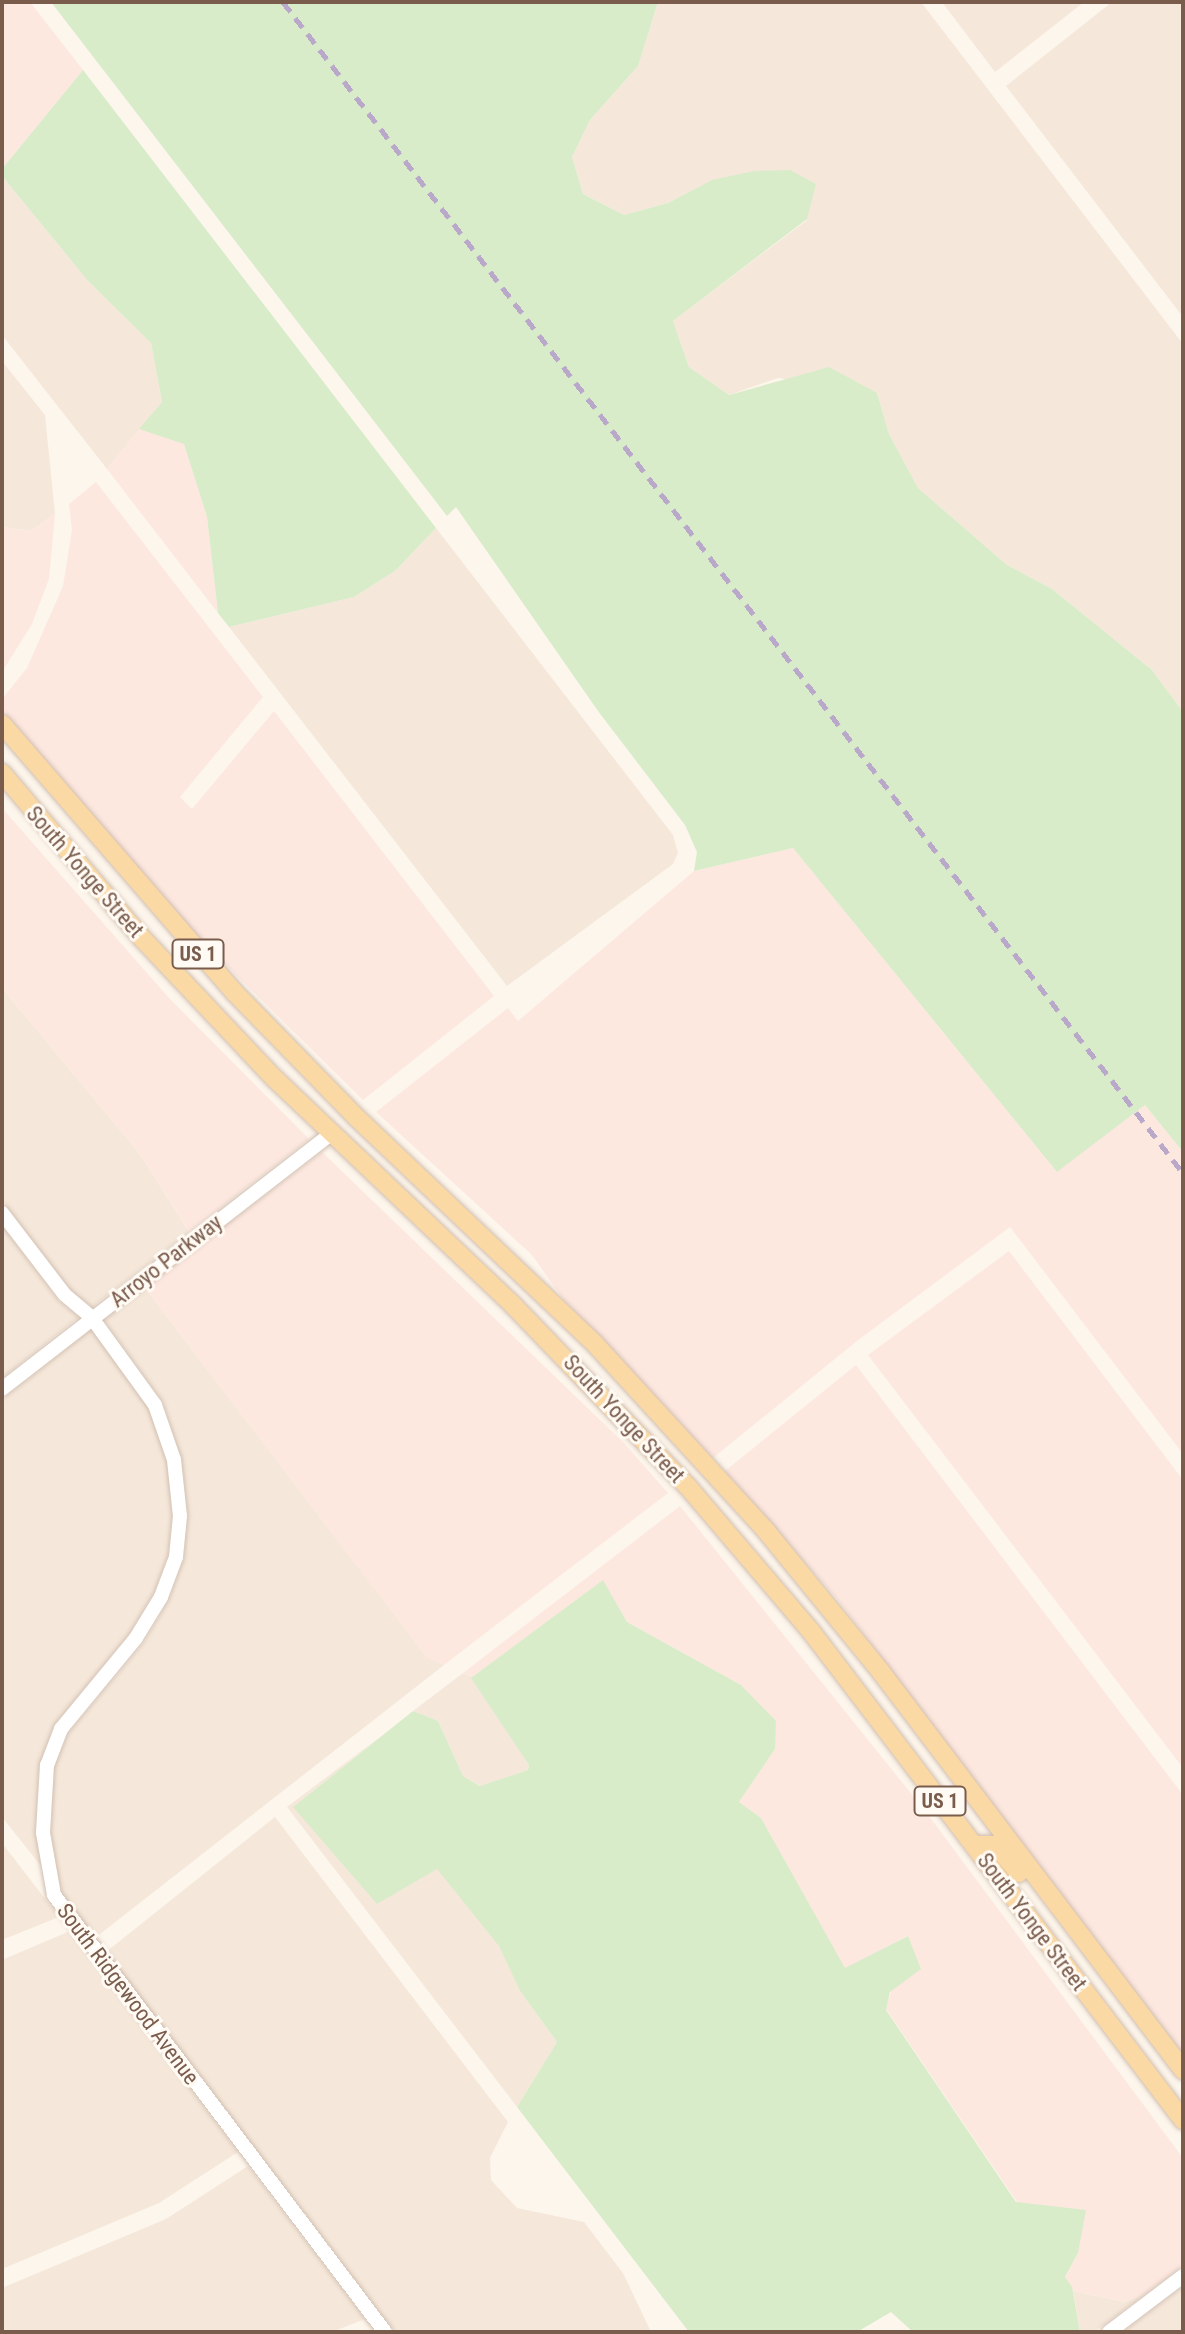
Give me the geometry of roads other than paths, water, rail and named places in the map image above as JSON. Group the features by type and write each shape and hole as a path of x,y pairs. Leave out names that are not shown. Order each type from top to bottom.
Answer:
{"main road":[{"name":"South Yonge Street","path":"2,724 165,918 356,1117 595,1344 758,1522 881,1672 1183,2070"},
{"name":"South Yonge Street","path":"2,773 140,936 300,1104 513,1305 689,1488 810,1630 1183,2120"},
{"path":"300,1104 356,1117"},
{"path":"331,1134 385,1144"},
{"path":"974,1845 996,1845 1045,1901 1068,1918"}],"street":[{"name":"Arroyo Parkway","path":"2,1389 331,1134"},
{"name":"South Ridgewood Avenue","path":"2,1213 65,1295 92,1318 155,1405 174,1460 180,1516 176,1557 161,1597 136,1638 61,1729 47,1765 43,1833 54,1895 385,2332"},
{"path":"1109,2332 1183,2276"}],"railway":[{"path":"283,2 1183,1173"}]}
